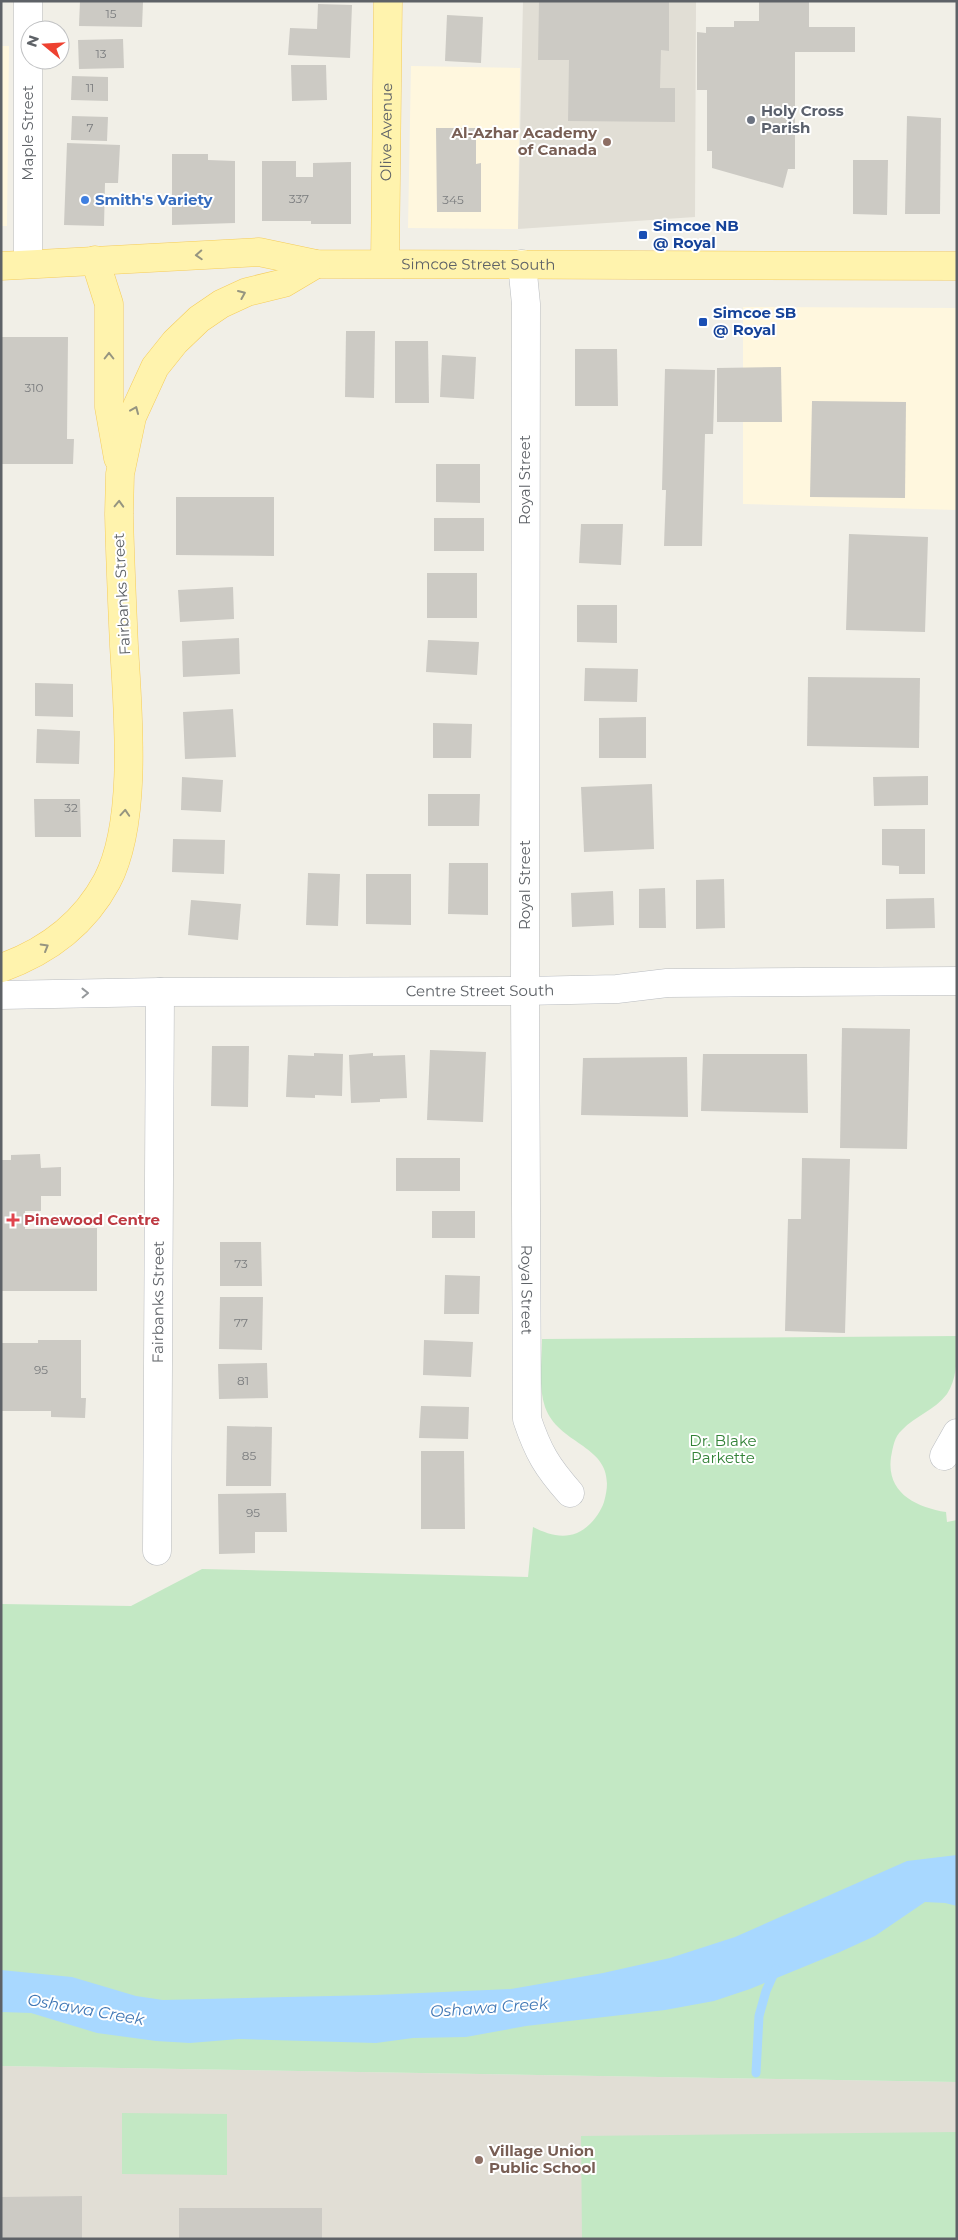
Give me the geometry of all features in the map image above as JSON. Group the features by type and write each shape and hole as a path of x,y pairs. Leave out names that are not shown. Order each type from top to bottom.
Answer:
{"main road":[{"name":"Olive Avenue","path":"385,263 388,1"},
{"name":"Simcoe Street South","path":"14,265 259,252 316,264 957,266"},
{"path":"95,260 109,304 110,407 120,474"},
{"name":"Fairbanks Street","path":"1,968 20,961 55,941 84,915 107,881 117,853 125,819 128,758 121,582 120,474 132,417 155,367 175,342 199,319 221,304 247,292 284,283 316,264"}],"street":[{"name":"Maple Street","path":"14,265 28,1"},
{"name":"Royal Street","path":"522,264 526,304 525,991 528,1419 536,1446 549,1470 570,1493"},
{"name":"Centre Street South","path":"1,995 160,992 525,991 617,989 667,983 957,981"},
{"name":"Fairbanks Street","path":"158,1552 160,992"}],"shaded area":[{"name":"Al-Azhar Academy of Canada","path":"523,1 696,1 695,217 518,229"},
{"path":"1,46 9,46 7,226 1,226"},
{"path":"411,66 520,68 518,229 408,228"},
{"path":"743,307 957,308 957,510 743,504"},
{"name":"Village Union Public School","path":"1,2066 957,2082 957,2239 1,2239"}],"green space":[{"name":"Dr. Blake Parkette","path":"957,1336 956,1366 951,1387 942,1400 899,1433 893,1446 891,1469 893,1480 905,1496 924,1506 946,1512 947,1522 957,1520 957,2082 1,2066 1,1604 131,1606 202,1569 528,1577 533,1527 549,1534 560,1536 571,1535 581,1531 594,1520 600,1511 604,1502 607,1483 604,1469 597,1458 563,1431 553,1421 545,1407 541,1382 542,1339"},
{"path":"122,2113 227,2114 227,2175 122,2174"},
{"path":"957,2132 957,2239 582,2239 581,2136"}],"water":[{"name":"Oshawa Creek","path":"957,1855 957,1906 925,1902 875,1936 840,1952 750,1989 714,2001 665,2010 526,2026 466,2037 413,2038 376,2043 239,2039 190,2043 156,2041 97,2033 31,2013 1,2012 1,1970 72,1977 136,1996 163,2000 375,1995 511,1989 603,1973 670,1958 735,1937 907,1861"}],"building":[{"path":"80,1 143,2 142,27 79,26"},
{"path":"539,1 669,1 669,51 661,50 660,88 675,88 675,122 568,121 569,60 538,60"},
{"name":"Holy Cross Parish","path":"759,1 809,1 809,27 855,27 855,52 795,52 795,169 788,169 783,188 712,168 712,151 707,151 707,90 697,90 697,32 706,33 706,27 734,27 734,21 759,21"},
{"path":"318,4 352,5 350,58 288,55 290,28 317,29"},
{"path":"447,15 483,17 481,63 445,61"},
{"path":"123,39 124,68 79,69 78,40"},
{"path":"291,65 326,65 327,100 292,101"},
{"path":"72,76 108,77 108,101 71,100"},
{"path":"72,116 108,117 107,141 71,140"},
{"path":"907,116 941,118 940,214 905,214"},
{"path":"436,128 476,128 476,164 481,163 481,212 437,212"},
{"path":"67,143 120,145 118,183 105,183 104,226 64,225"},
{"path":"172,154 208,154 208,160 235,161 235,223 172,225"},
{"path":"853,160 888,160 887,215 853,214"},
{"path":"262,161 296,161 296,177 313,177 313,163 351,162 351,224 311,224 311,221 262,221"},
{"path":"346,331 375,331 374,398 345,397"},
{"path":"1,337 68,337 67,439 74,439 73,464 1,464"},
{"path":"395,341 428,341 429,403 395,403"},
{"path":"575,349 617,349 618,406 575,406"},
{"path":"442,355 476,357 474,399 440,397"},
{"path":"781,367 782,422 717,422 717,368"},
{"path":"665,369 715,370 713,434 705,434 702,546 664,546 666,490 662,490"},
{"path":"812,401 906,402 905,498 810,497"},
{"path":"436,464 480,464 480,503 436,502"},
{"path":"176,497 274,497 274,556 176,555"},
{"path":"434,518 484,518 484,551 434,551"},
{"path":"581,524 623,524 621,565 579,563"},
{"path":"849,534 928,537 925,632 846,630"},
{"path":"427,573 477,573 477,618 427,618"},
{"path":"233,587 234,619 180,622 178,590"},
{"path":"577,605 617,605 617,643 577,642"},
{"path":"239,638 240,674 183,677 182,641"},
{"path":"428,640 479,642 477,675 426,672"},
{"path":"585,668 638,669 637,702 584,701"},
{"path":"808,677 920,678 919,748 807,746"},
{"path":"35,683 73,684 73,717 35,716"},
{"path":"233,709 236,757 185,759 183,712"},
{"path":"646,717 646,758 599,758 599,718"},
{"path":"433,723 472,724 471,758 433,758"},
{"path":"37,729 80,731 79,764 36,763"},
{"path":"928,776 928,805 874,806 873,777"},
{"path":"182,777 223,780 221,812 181,810"},
{"path":"652,784 654,849 584,852 581,787"},
{"path":"428,794 480,794 479,826 428,826"},
{"path":"34,799 80,799 81,837 35,837"},
{"path":"882,829 925,829 925,874 899,874 899,866 882,865"},
{"path":"173,839 225,840 224,874 172,872"},
{"path":"449,863 488,863 488,915 448,914"},
{"path":"308,873 340,874 338,926 306,925"},
{"path":"366,874 411,874 411,925 366,924"},
{"path":"724,879 725,928 696,929 696,880"},
{"path":"665,888 666,928 639,928 639,889"},
{"path":"613,891 614,925 572,927 571,893"},
{"path":"934,898 935,928 886,929 886,899"},
{"path":"191,900 241,904 238,940 188,935"},
{"path":"842,1028 910,1029 907,1149 840,1148"},
{"path":"212,1046 249,1046 248,1107 211,1106"},
{"path":"430,1050 486,1052 483,1122 427,1120"},
{"path":"314,1053 343,1054 342,1096 315,1095 315,1098 286,1097 288,1055 314,1056"},
{"path":"373,1053 373,1056 405,1055 407,1098 380,1099 380,1102 351,1103 349,1055"},
{"path":"703,1054 807,1054 808,1113 701,1111"},
{"path":"687,1057 688,1117 581,1115 583,1058"},
{"name":"Pinewood Centre","path":"40,1154 41,1168 61,1167 61,1196 41,1196 41,1211 25,1211 25,1229 97,1228 97,1291 1,1291 1,1160 11,1160 11,1155"},
{"path":"396,1158 460,1158 460,1191 396,1191"},
{"path":"802,1158 850,1159 845,1333 785,1331 788,1219 801,1219"},
{"path":"432,1211 475,1211 475,1238 432,1238"},
{"path":"220,1242 261,1242 262,1286 220,1286"},
{"path":"445,1275 480,1276 479,1314 444,1314"},
{"path":"220,1297 263,1297 262,1350 219,1349"},
{"path":"38,1340 81,1340 81,1398 86,1398 85,1418 51,1417 51,1411 1,1411 1,1343 38,1343"},
{"path":"424,1340 473,1342 471,1377 423,1375"},
{"path":"267,1363 268,1398 219,1399 218,1364"},
{"path":"421,1406 469,1407 468,1439 419,1438"},
{"path":"227,1426 272,1427 271,1486 226,1486"},
{"path":"421,1451 464,1451 465,1529 421,1529"},
{"path":"286,1493 287,1532 255,1532 255,1553 219,1554 218,1494"},
{"path":"82,2196 82,2239 1,2239 1,2197"},
{"path":"179,2208 322,2208 322,2239 179,2239"}],"waterway":[{"path":"756,2073 759,2016 766,1991 776,1969"}],"place":[{"name":"Holy Cross Parish","path":"751,120"},
{"name":"Al-Azhar Academy of Canada","path":"607,142"},
{"name":"Smith's Variety","path":"85,200"},
{"name":"Simcoe NB @ Royal","path":"643,235"},
{"name":"Simcoe SB @ Royal","path":"703,322"},
{"name":"Pinewood Centre","path":"13,1220"},
{"name":"Village Union Public School","path":"479,2160"}]}
